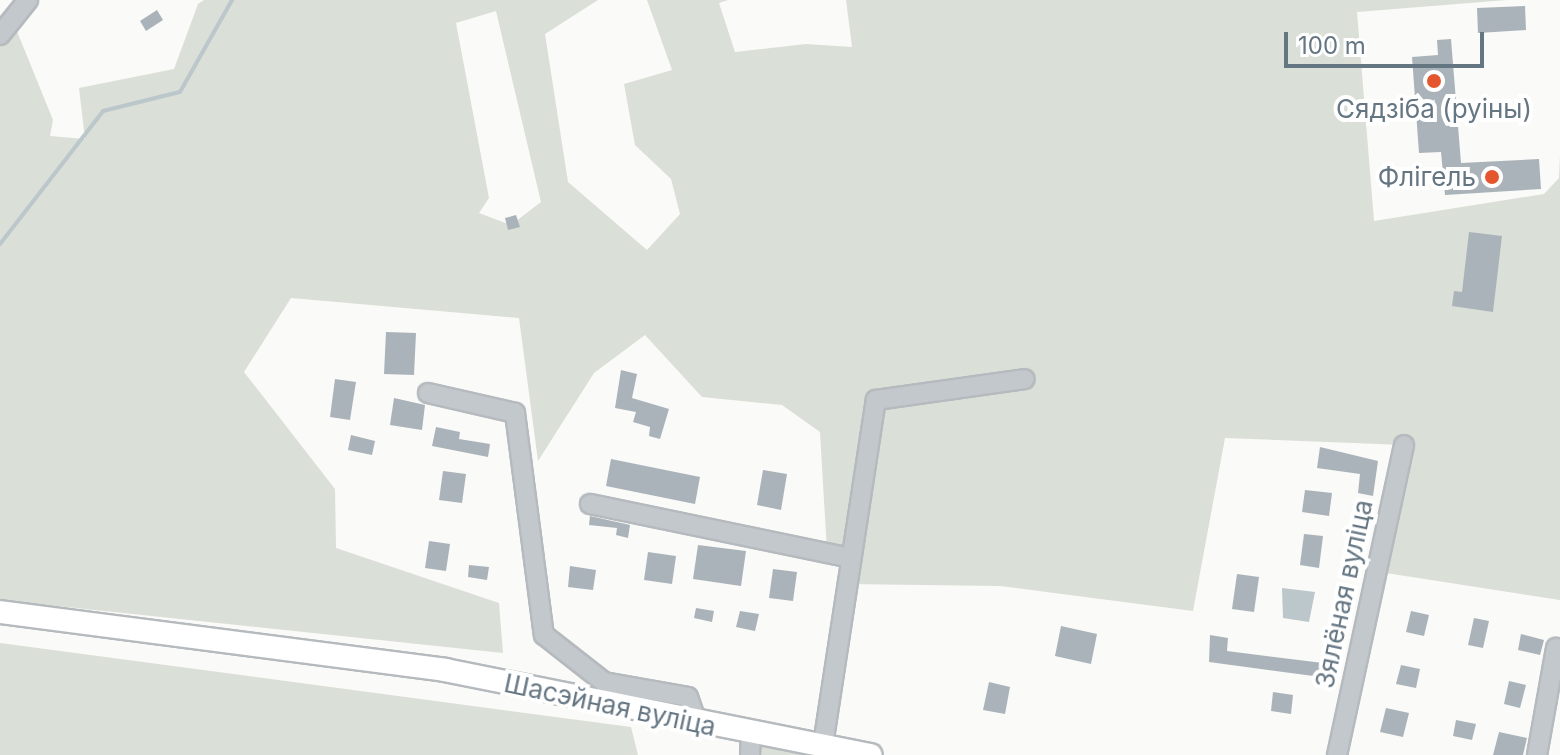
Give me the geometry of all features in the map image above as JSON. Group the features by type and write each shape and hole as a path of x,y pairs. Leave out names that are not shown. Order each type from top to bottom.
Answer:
{"main road":[{"name":"Шасэйная вуліца","path":"0,612 445,670 697,723 750,745 823,745 871,755"}],"street":[{"path":"0,35 28,0"},
{"path":"823,745 876,400 1025,379"},
{"path":"428,393 515,413 544,635 604,682 688,697 697,723"},
{"name":"Зялёная вуліца","path":"1337,755 1404,445"},
{"path":"590,504 850,558"},
{"path":"1537,755 1556,648"}],"shaded area":[{"path":"204,0 598,0 545,34 568,182 647,250 680,214 671,179 635,145 624,84 672,70 647,0 728,0 719,3 735,52 806,44 852,47 846,0 1507,0 1357,12 1374,221 1544,194 1559,178 1560,155 1560,600 1373,571 1404,445 1225,438 1193,611 1000,586 847,584 850,558 827,551 820,432 782,405 702,397 645,335 594,373 538,461 519,318 291,298 244,372 335,489 336,548 499,603 503,653 0,600 0,35 12,19 53,120 50,136 85,139 79,88 174,69 198,4","holes":["496,11 541,202 511,225 479,213 489,198 456,23"]},
{"path":"1282,588 1315,592 1309,622 1283,618"},
{"path":"0,643 631,727 638,755 0,755"},
{"path":"751,735 853,755 750,755"}],"building":[{"path":"1525,6 1526,30 1478,33 1477,8"},
{"path":"157,10 163,20 146,31 140,21"},
{"path":"1451,39 1461,163 1539,159 1541,189 1445,195 1441,152 1419,153 1412,57 1438,55 1437,40"},
{"path":"516,215 520,227 508,230 505,218"},
{"path":"1469,232 1502,236 1493,312 1452,306 1454,291 1462,292"},
{"path":"386,332 416,333 414,375 384,374"},
{"path":"621,370 637,374 632,398 669,409 660,439 649,436 650,427 633,422 636,412 615,408"},
{"path":"335,379 356,382 350,420 330,417"},
{"path":"394,398 425,405 422,430 390,425"},
{"path":"436,427 460,432 459,439 490,444 488,457 432,446"},
{"path":"351,435 375,441 372,455 348,450"},
{"path":"1320,447 1378,461 1373,496 1358,493 1360,474 1317,468"},
{"path":"611,459 700,477 695,504 606,486"},
{"path":"763,470 787,474 781,510 757,505"},
{"path":"443,471 466,474 462,503 439,500"},
{"path":"1305,490 1332,493 1329,516 1302,512"},
{"path":"590,516 630,525 628,538 616,535 617,528 589,525"},
{"path":"1304,534 1323,536 1319,568 1300,565"},
{"path":"429,541 450,544 446,571 425,568"},
{"path":"698,545 746,551 741,586 693,579"},
{"path":"648,552 676,556 672,584 644,580"},
{"path":"469,565 489,567 487,580 468,577"},
{"path":"570,566 596,570 593,590 568,587"},
{"path":"773,569 797,572 793,601 769,598"},
{"path":"1237,574 1259,577 1254,612 1232,609"},
{"path":"696,608 714,611 712,622 694,618"},
{"path":"740,611 759,614 755,631 736,627"},
{"path":"1411,611 1429,615 1424,636 1406,632"},
{"path":"1474,618 1489,621 1483,648 1468,645"},
{"path":"1061,626 1097,634 1091,664 1055,656"},
{"path":"1521,634 1544,640 1540,655 1518,650"},
{"path":"1210,635 1228,638 1227,651 1323,663 1321,677 1209,662"},
{"path":"1401,665 1420,669 1416,688 1396,684"},
{"path":"1509,681 1526,685 1520,708 1504,704"},
{"path":"989,682 1010,687 1005,714 983,710"},
{"path":"1273,692 1293,695 1291,714 1271,711"},
{"path":"1386,708 1409,713 1403,737 1380,732"},
{"path":"1456,720 1476,724 1472,740 1453,736"},
{"path":"1499,732 1527,738 1523,755 1493,755"}],"waterway":[{"path":"0,244 103,111 180,92 232,0"}],"place":[{"name":"Сядзіба (руіны)","path":"1434,81"},
{"name":"Флігель","path":"1492,177"}]}
